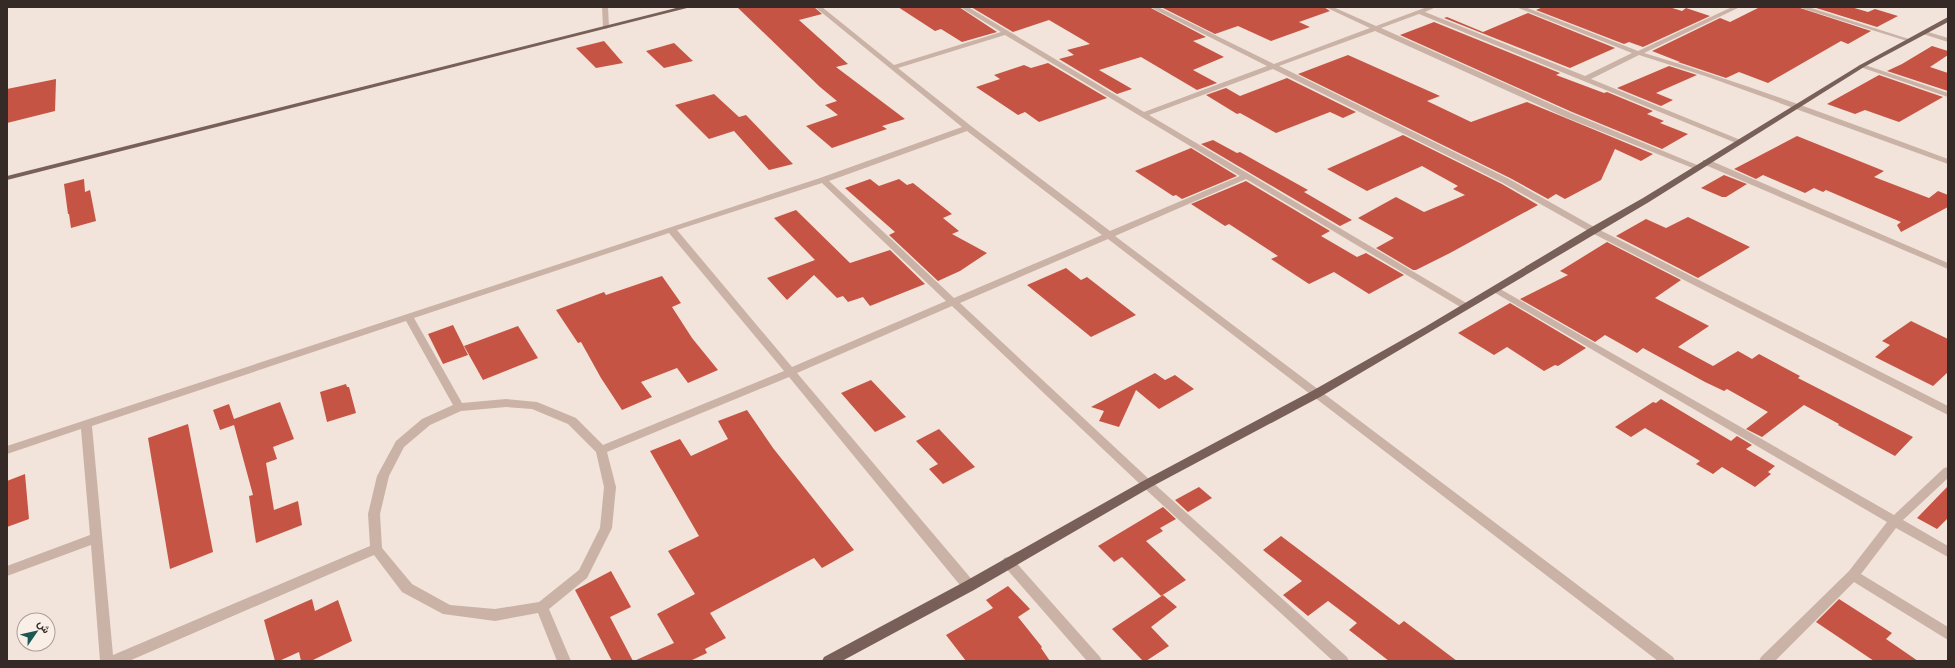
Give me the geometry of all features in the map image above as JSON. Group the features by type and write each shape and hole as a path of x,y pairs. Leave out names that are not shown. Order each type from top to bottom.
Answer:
{"main road":[{"path":"7,178 688,7"},
{"path":"829,661 969,586 1008,562 1147,484 1316,394 1646,200 1862,66 1909,40 1925,33 1948,19"}],"street":[{"path":"605,7 606,27"},
{"path":"818,7 968,128 1668,661"},
{"path":"963,7 1465,306"},
{"path":"1153,7 1272,67 1506,181 1593,230 1948,411"},
{"path":"1328,7 1568,115 1702,164 1948,266"},
{"path":"1142,115 1433,7"},
{"path":"1520,7 1638,53 1711,75 1948,162"},
{"path":"1585,79 1737,7"},
{"path":"1802,7 1909,40"},
{"path":"1419,12 1739,141"},
{"path":"893,67 1005,33"},
{"path":"1925,33 1948,40"},
{"path":"1862,66 1948,94"},
{"path":"7,450 671,228 823,180 968,128"},
{"path":"602,450 791,372 1246,176"},
{"path":"823,180 1147,484 1342,661"},
{"path":"671,228 969,586"},
{"path":"1495,289 1948,552"},
{"path":"408,316 459,407"},
{"path":"506,403 533,404 572,421 602,450 610,487 606,528 583,574 542,607 495,616 448,610 407,588 376,549 374,514 383,476 400,444 426,422 459,407 506,403"},
{"path":"86,423 107,661"},
{"path":"1766,661 1853,575 1895,521 1948,471"},
{"path":"7,571 95,538"},
{"path":"114,661 376,549"},
{"path":"1008,562 1095,661"},
{"path":"1853,575 1948,634"},
{"path":"542,607 564,661"}],"building":[{"path":"737,7 814,7 822,14 799,20 848,64 836,67 905,119 882,126 887,129 832,148 806,126 838,115 825,105 837,101 820,87"},
{"path":"898,7 959,7 997,32 962,42 941,29 935,31"},
{"path":"971,7 1149,7 1206,37 1193,41 1224,57 1193,70 1217,83 1197,90 1141,57 1099,70 1132,89 1117,94 1059,59 1074,55 1067,50 1090,44 1049,20 1013,32"},
{"path":"1161,7 1324,7 1330,11 1299,22 1310,27 1271,41 1238,26 1215,34"},
{"path":"1543,7 1669,7 1682,11 1686,8 1710,16 1643,47 1629,42 1624,44 1536,10"},
{"path":"1760,7 1797,7 1871,31 1848,44 1841,41 1768,83 1739,72 1726,78 1678,62 1680,62 1652,51 1720,18 1730,22"},
{"path":"1813,7 1851,7 1868,12 1875,9 1898,16 1877,27"},
{"path":"1528,13 1615,48 1570,68 1444,18 1447,17 1483,32"},
{"path":"1434,22 1560,73 1556,75 1604,93 1607,92 1653,111 1647,114 1664,121 1660,123 1688,134 1662,149 1572,112 1400,35"},
{"path":"604,41 623,63 596,68 576,48"},
{"path":"674,43 693,61 664,68 646,51"},
{"path":"1932,46 1948,51 1948,55 1930,67 1948,73 1948,91 1887,71 1902,64"},
{"path":"1348,55 1440,96 1427,101 1471,122 1527,102 1653,154 1641,161 1615,149 1601,180 1565,199 1556,194 1548,199 1510,178 1298,74"},
{"path":"1048,63 1107,98 1039,122 1025,112 1018,115 976,87 1000,79 994,75 1024,65 1031,68"},
{"path":"1669,66 1697,75 1656,93 1673,100 1661,106 1617,88"},
{"path":"1879,75 1943,97 1899,122 1865,110 1855,114 1827,104"},
{"path":"1287,78 1356,112 1343,118 1330,112 1276,133 1240,113 1237,114 1206,95 1226,88 1240,96"},
{"path":"56,79 55,111 7,123 7,89"},
{"path":"714,94 739,117 746,115 793,164 769,170 734,131 709,139 675,105"},
{"path":"1403,135 1502,184 1538,205 1450,253 1416,270 1413,270 1376,248 1394,238 1358,218 1396,197 1424,212 1465,195 1453,189 1458,186 1422,166 1367,191 1327,169"},
{"path":"1797,136 1884,171 1874,177 1929,198 1938,191 1948,195 1948,207 1901,232 1897,225 1901,222 1826,190 1823,192 1814,188 1805,193 1763,175 1756,179 1734,169"},
{"path":"1213,140 1237,153 1240,152 1308,190 1304,192 1352,220 1340,226 1201,144"},
{"path":"1191,148 1237,176 1182,199 1176,195 1173,196 1135,171"},
{"path":"1724,175 1747,184 1726,197 1722,197 1701,188"},
{"path":"84,179 85,192 90,190 96,221 71,228 64,184"},
{"path":"870,179 879,186 899,179 907,185 913,183 952,214 943,218 959,231 952,234 987,253 960,271 938,281 889,235 895,232 845,188"},
{"path":"1246,181 1330,231 1321,236 1357,257 1366,253 1404,275 1369,294 1334,272 1309,284 1271,259 1278,256 1229,224 1225,226 1191,204"},
{"path":"796,210 850,263 890,250 925,284 870,306 863,297 848,302 843,296 837,298 814,275 787,300 767,278 815,260 774,218"},
{"path":"1688,217 1750,247 1698,278 1616,236 1646,219 1666,228"},
{"path":"1607,242 1681,280 1655,298 1709,326 1678,347 1713,366 1738,351 1752,359 1759,354 1800,376 1798,378 1913,437 1895,456 1804,405 1762,437 1746,429 1768,412 1727,389 1724,391 1705,382 1643,348 1637,353 1605,335 1595,342 1520,299 1568,275 1560,271"},
{"path":"1066,268 1081,280 1087,277 1136,315 1091,337 1027,285"},
{"path":"662,276 681,303 672,307 692,338 718,370 688,383 677,368 641,382 652,397 622,410 601,378 581,342 578,343 556,310 604,292 606,295"},
{"path":"1510,303 1586,348 1558,366 1555,365 1544,371 1507,347 1494,355 1458,333"},
{"path":"1911,321 1948,339 1948,372 1933,386 1875,357 1890,345 1882,341"},
{"path":"453,325 468,355 443,364 428,334"},
{"path":"518,326 538,358 483,380 464,346"},
{"path":"1155,373 1165,380 1175,375 1194,389 1159,409 1136,390 1119,427 1099,421 1104,411 1091,407"},
{"path":"871,380 906,417 875,432 841,393"},
{"path":"346,384 347,387 349,387 356,413 327,422 320,392"},
{"path":"1661,399 1731,441 1737,436 1752,445 1746,449 1775,466 1768,472 1771,474 1755,487 1722,467 1713,474 1696,464 1700,461 1645,428 1631,437 1615,427 1653,402 1656,403"},
{"path":"280,402 294,439 273,447 277,459 266,463 274,510 298,501 302,525 256,543 249,496 253,495 234,425 220,430 213,410 229,404 234,419"},
{"path":"747,410 773,448 854,550 822,568 814,558 710,613 726,638 705,649 707,653 690,661 634,661 674,643 657,614 695,594 668,551 699,536 650,451 680,439 691,456 728,439 718,421"},
{"path":"188,424 213,552 170,569 148,438"},
{"path":"939,429 975,467 943,484 929,469 938,464 916,441"},
{"path":"25,474 29,519 7,527 7,481"},
{"path":"1948,486 1948,518 1937,529 1917,518"},
{"path":"1199,487 1212,498 1188,512 1175,500"},
{"path":"1163,507 1176,519 1160,528 1163,531 1146,541 1186,580 1161,596 1122,557 1114,562 1098,546"},
{"path":"1281,536 1399,625 1404,621 1457,661 1389,661 1349,630 1357,623 1328,601 1308,616 1283,595 1302,581 1263,550"},
{"path":"611,571 631,607 610,617 633,661 612,661 575,590"},
{"path":"1008,586 1030,609 1018,617 1042,647 1041,648 1050,661 966,661 946,635 993,608 986,600"},
{"path":"1163,595 1177,607 1151,627 1169,646 1146,661 1143,661 1112,629"},
{"path":"312,599 315,611 338,600 352,641 311,661 301,661 299,652 279,661 275,661 264,620"},
{"path":"1839,599 1892,633 1886,639 1918,661 1874,661 1816,622"}]}
